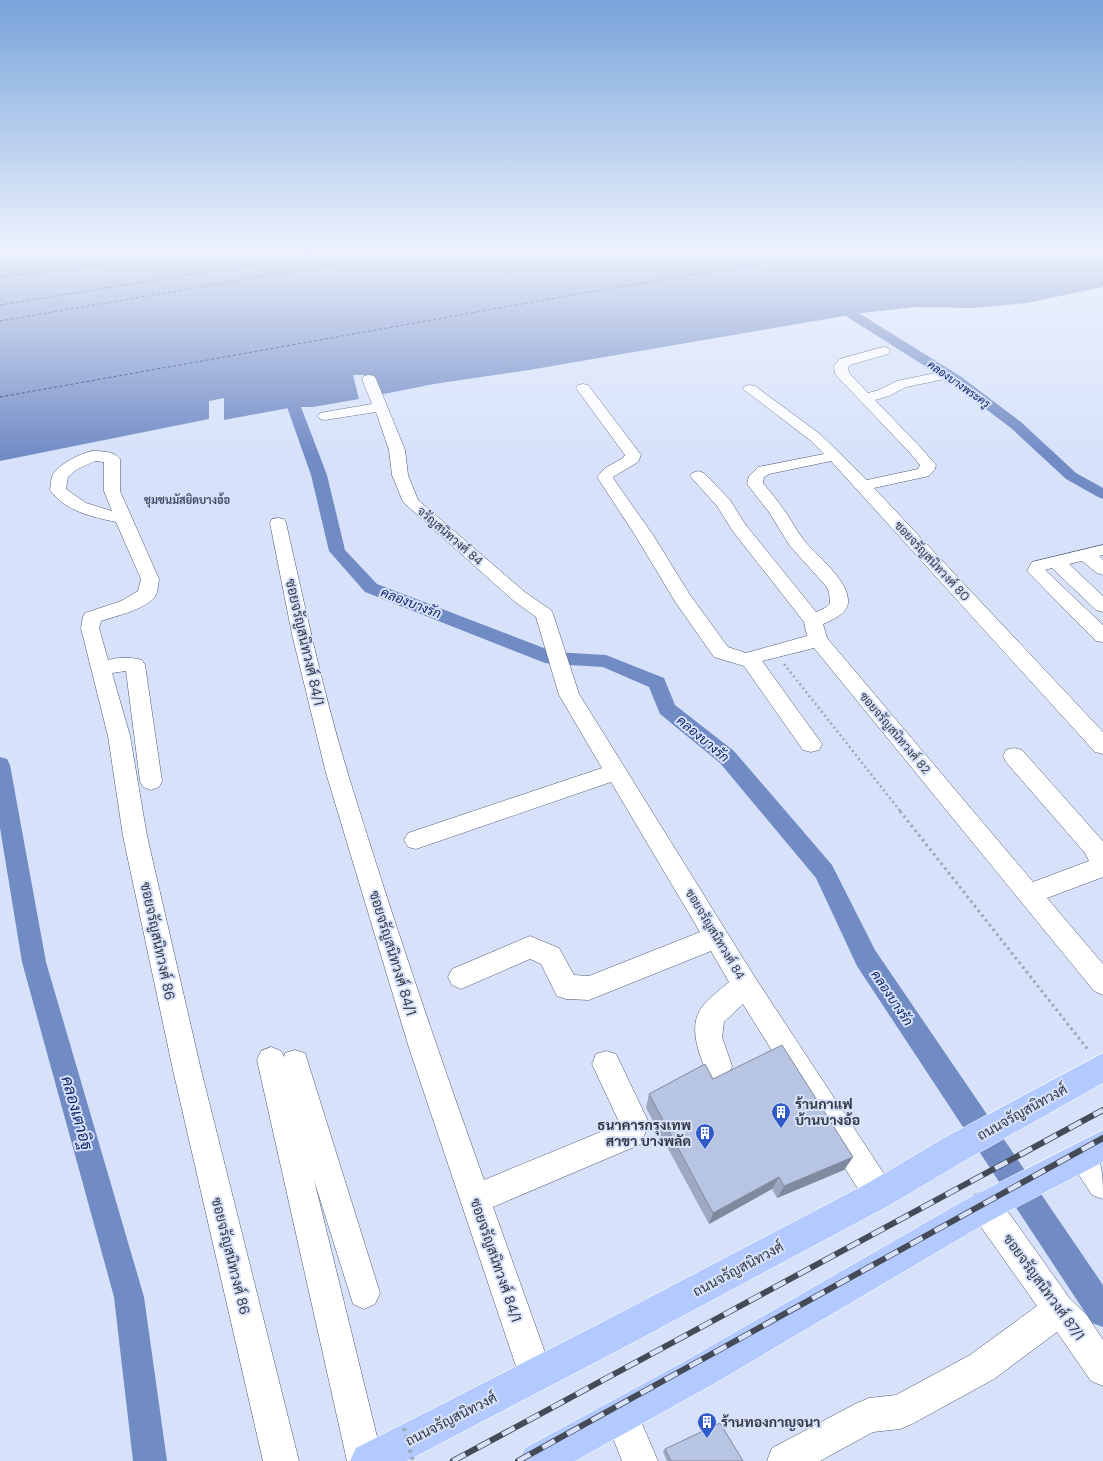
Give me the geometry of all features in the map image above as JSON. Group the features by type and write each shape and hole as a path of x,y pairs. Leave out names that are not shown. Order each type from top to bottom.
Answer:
{"main road":[{"name":"ถนนจรัญสนิทวงศ์","path":"369,1461 536,1375 879,1194 955,1149 1102,1067"},
{"path":"538,1461 622,1417 985,1206 1043,1178 1093,1151"}],"street":[{"path":"863,486 923,473 927,469 928,465 842,374 841,366 849,361 883,351"},
{"path":"865,398 884,393 902,384 940,376"},
{"name":"จรัญสนิทวงศ์ 84","path":"369,380 381,407 396,450 400,475 411,502 520,597 544,614 559,661"},
{"path":"583,388 632,455 632,459 627,463 608,472 606,477 607,481 644,535 683,599 721,652 751,661 811,744"},
{"name":"ซอยจรัญสนิทวงศ์ 80","path":"750,389 814,437 835,456 1103,746"},
{"path":"325,416 381,407"},
{"name":"ซอยจรัญสนิทวงศ์ 86","path":"123,518 96,513 70,502 58,490 60,476 70,467 92,456 112,458 112,491 150,579 147,594 128,605 92,617 90,628 119,736 136,836 187,1070 281,1461"},
{"path":"751,661 752,656 816,631 839,604 838,592 833,583 796,542 776,510 755,484 755,479 757,475 764,470 774,467 835,456"},
{"name":"ซอยจรัญสนิทวงศ์ 82","path":"698,476 724,503 738,526 816,631 1028,894 1103,983"},
{"name":"ซอยจรัญสนิทวงศ์ 84/1","path":"278,523 302,634 337,773 424,1051 536,1375"},
{"path":"1103,550 1038,566 1036,571 1037,574 1103,636"},
{"path":"1085,554 1103,569"},
{"path":"1055,561 1103,606"},
{"name":"ซอยจรัญสนิทวงศ์ 84","path":"559,661 569,695 745,984 879,1194"},
{"path":"101,669 121,664 135,665 151,781"},
{"path":"1014,756 1093,846 1101,860 1099,868 1028,894"},
{"path":"416,840 616,772"},
{"path":"461,977 530,947 550,956 566,987 589,988 717,936"},
{"path":"718,1066 708,1037 711,1016 745,984"},
{"path":"283,1061 310,1166 366,1461"},
{"path":"475,1199 631,1134 635,1123 606,1064"},
{"path":"1093,1151 1103,1184"},
{"path":"310,1166 364,1293"},
{"name":"ซอยจรัญสนิทวงศ์ 87/1","path":"985,1206 1059,1310 1074,1326 1103,1369"},
{"path":"785,1461 869,1415 900,1412 907,1409 982,1367 1059,1310"},
{"path":"622,1417 640,1461"}],"path":[{"path":"783,662 1102,1067"},
{"path":"404,1428 413,1461"}],"water":[{"path":"0,319 826,319 529,370 434,384 379,395 371,375 353,375 359,399 313,407 294,407 224,420 224,398 209,401 209,419 0,461"}],"building":[{"path":"782,1045 853,1157 784,1186 779,1177 713,1213 649,1094 705,1064 713,1079"},
{"name":"ร้านทองกาญจนา","path":"720,1423 743,1461 671,1461 665,1449"}],"waterway":[{"name":"คลองบางพระครู","path":"860,319 955,379 1016,425 1071,476 1103,494"},
{"name":"คลองบางรัก","path":"283,383 294,407 319,475 337,551 371,588 552,658 606,661 657,683 667,709 727,757 824,872 866,958 1103,1312"},
{"name":"คลองเตาอิฐ","path":"0,765 34,962 129,1297 150,1461"}],"ferry route":[{"path":"0,321 11,319"},
{"path":"0,397 436,319"}],"railway":[{"path":"453,1461 1103,1110"},
{"path":"518,1461 1103,1138"}],"place":[{"name":"ร้านกาแฟ บ้านบางอ้อ","path":"781,1129"},
{"name":"ธนาคารกรุงเทพ สาขา บางพลัด","path":"705,1150"},
{"name":"ร้านทองกาญจนา","path":"707,1439"}],"district":[{"name":"ชุมชนมัสยิดบางอ้อ","path":"187,500"}]}
